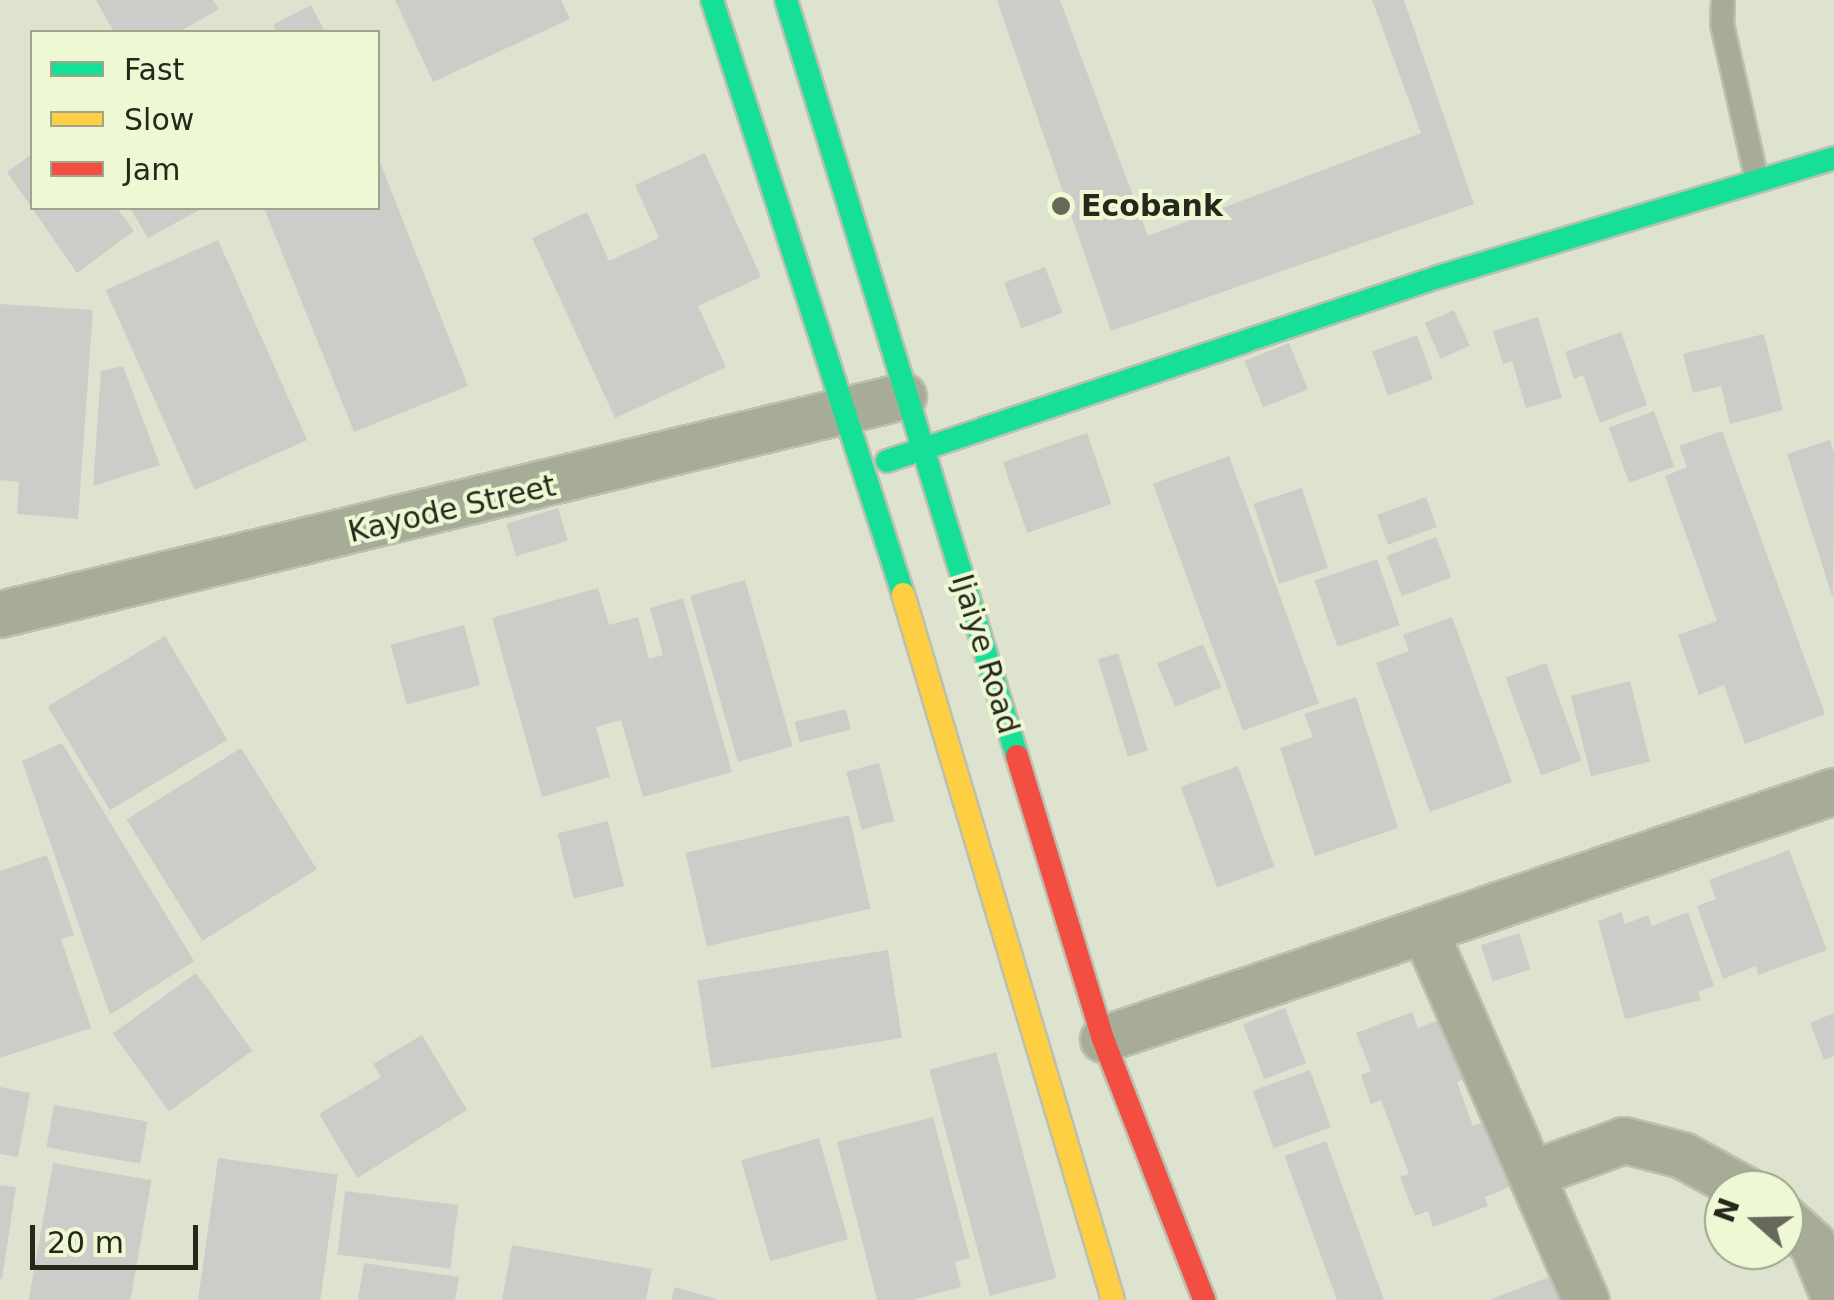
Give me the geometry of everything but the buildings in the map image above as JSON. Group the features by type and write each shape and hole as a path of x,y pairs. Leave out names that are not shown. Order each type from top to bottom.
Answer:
{"main road":[{"name":"Ijaiye Road","path":"712,0 866,469 1113,1300"},
{"name":"Ijaiye Road","path":"786,0 903,396 1104,1039 1204,1300"},
{"path":"866,469 921,447 1756,176 1834,158"}],"street":[{"name":"Kayode Street","path":"0,614 903,396"},
{"path":"1104,1039 1834,791"},
{"path":"1424,930 1586,1300"},
{"path":"1533,1172 1624,1140 1682,1155 1709,1170"},
{"path":"1804,1236 1812,1243 1834,1297"}],"lane":[{"path":"1723,0 1722,24 1756,176"}],"traffic: fast":[{"path":"712,0 903,594"},
{"path":"786,0 1017,756"},
{"path":"887,461 1438,277 1834,158"}],"traffic: slow":[{"path":"903,594 1113,1300"}],"traffic: jam":[{"path":"1017,756 1103,1039 1204,1300"}],"place":[{"name":"Ecobank","path":"1061,206"}]}
